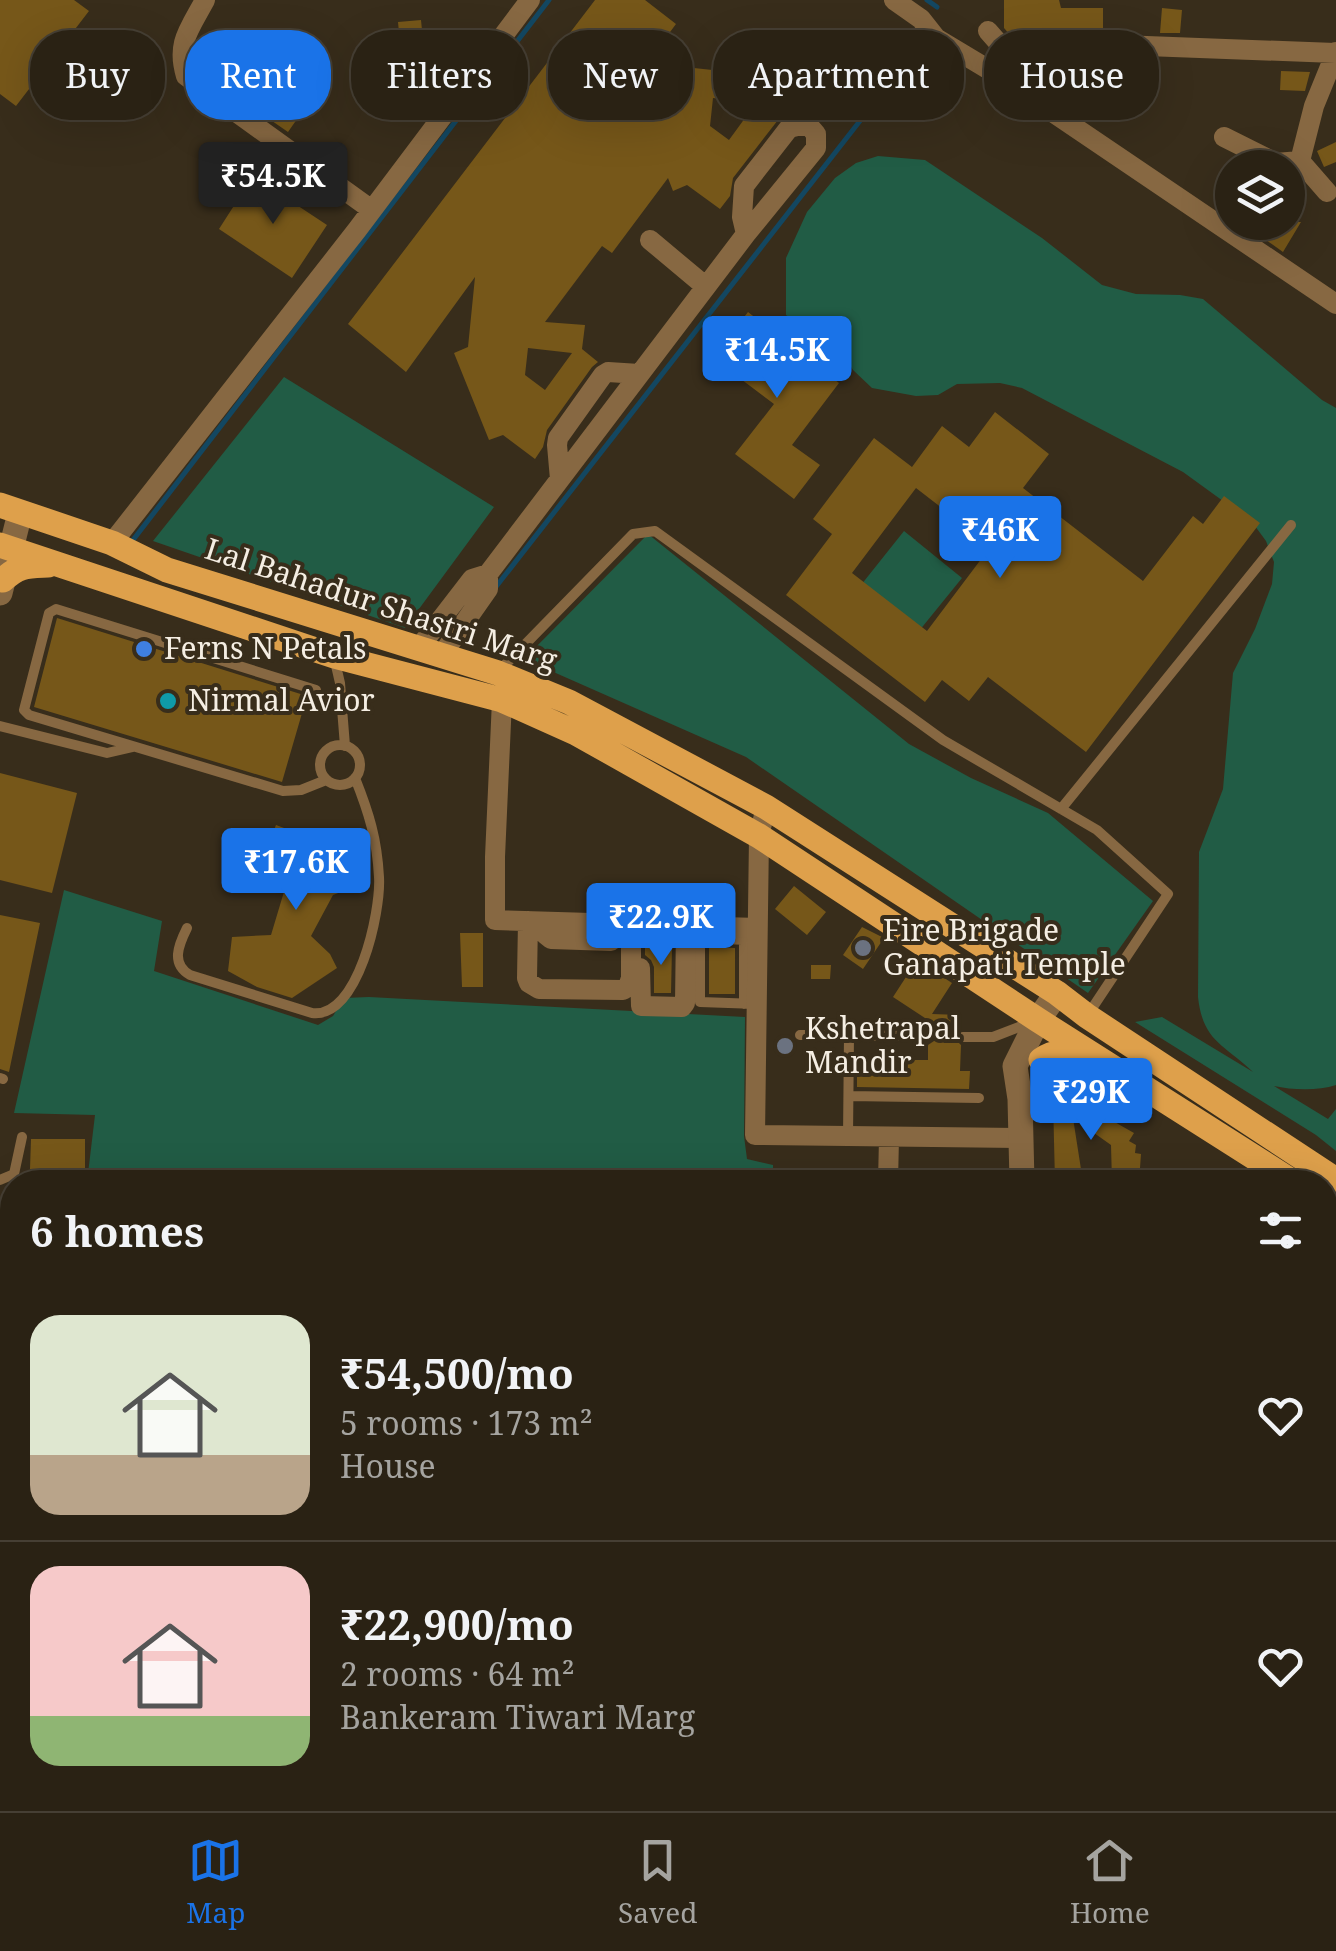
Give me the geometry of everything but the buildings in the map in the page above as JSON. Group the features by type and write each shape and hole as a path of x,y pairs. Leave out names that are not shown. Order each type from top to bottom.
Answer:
{"main road":[{"name":"Lal Bahadur Shastri Marg","path":"10,509 112,543 167,570 498,673 570,702 766,807 1321,1170"},
{"name":"Lal Bahadur Shastri Marg","path":"5,547 334,656 502,700 576,733 759,836 1271,1170"},
{"path":"2,586 14,570 58,565"},
{"path":"1040,1060 1058,1052 1091,1054"}],"street":[{"path":"205,0 184,40 180,57 186,76 372,210"},
{"path":"112,543 530,0"},
{"path":"894,0 921,20 936,38 984,67"},
{"path":"1159,45 1335,52 1314,106 1303,150"},
{"path":"1064,120 1336,304"},
{"path":"430,652 472,578 488,574 705,286 816,148 816,134 810,127 789,128 744,186 742,217 746,234"},
{"path":"1224,138 1249,150"},
{"path":"1305,168 1327,192"},
{"path":"650,240 705,286"},
{"path":"2,586 10,509"},
{"path":"502,700 495,920 750,936"},
{"path":"766,807 759,836 750,936 755,1135 1022,1138"},
{"path":"537,925 529,983 556,989 628,987 629,927"},
{"path":"629,927 640,1003 644,1008 684,1006 693,930"},
{"path":"1022,1170 1020,1094 1015,1066 1047,1026 1071,1004"},
{"path":"1020,1094 1040,1060 1047,1026"},
{"path":"889,1170 890,1138"}],"lane":[{"path":"1061,809 1292,526"},
{"path":"498,673 632,534 656,532 943,740 1097,830 1168,894 1071,1004"},
{"path":"316,690 52,610 24,705 26,713 283,791 300,790 326,780"},
{"path":"334,656 345,746"},
{"path":"0,726 107,753 134,746"},
{"path":"345,746 360,766 355,778 344,785 331,784 320,768 323,756 332,747 345,746"},
{"path":"187,928 176,960 181,970 190,975 312,1013 330,1010 348,994 368,948 380,884 371,816 355,778"},
{"path":"693,930 700,1002 750,1004"},
{"path":"963,1037 993,1037 1047,1026"},
{"path":"800,1035 926,1036"},
{"path":"848,1035 848,1136"},
{"path":"849,1096 979,1098"},
{"path":"15,1170 22,1137"}],"green space":[{"path":"878,156 925,160 1042,238 1102,285 1136,294 1203,299 1336,408 1336,1085 1305,1089 1274,1086 1328,1119 1336,1109 1336,1151 1135,1022 1162,1017 1253,1072 1216,1041 1201,1012 1199,852 1223,789 1233,673 1272,584 1274,562 1266,541 1252,522 1183,472 1022,388 1000,383 957,384 938,395 916,396 872,388 853,370 842,352 809,334 786,315 786,258 807,212 835,178 856,163"},
{"path":"284,377 494,507 405,628 153,541"},
{"path":"904,531 962,578 919,631 861,585"},
{"path":"648,534 909,744 1048,813 1153,901 1088,993 746,757 524,659"},
{"path":"64,890 162,921 154,971 318,1025 333,1016 344,998 369,997 745,1017 747,1159 773,1165 773,1170 88,1170 95,1115 14,1113"}],"waterway":[{"path":"133,540 549,0"},
{"path":"927,0 937,7"},
{"path":"495,588 861,120"}],"place":[{"name":"Ferns N Petals","path":"144,649"},
{"name":"Nirmal Avior","path":"168,701"},
{"name":"Fire Brigade Ganapati Temple","path":"863,948"},
{"name":"Kshetrapal Mandir","path":"785,1046"}]}
